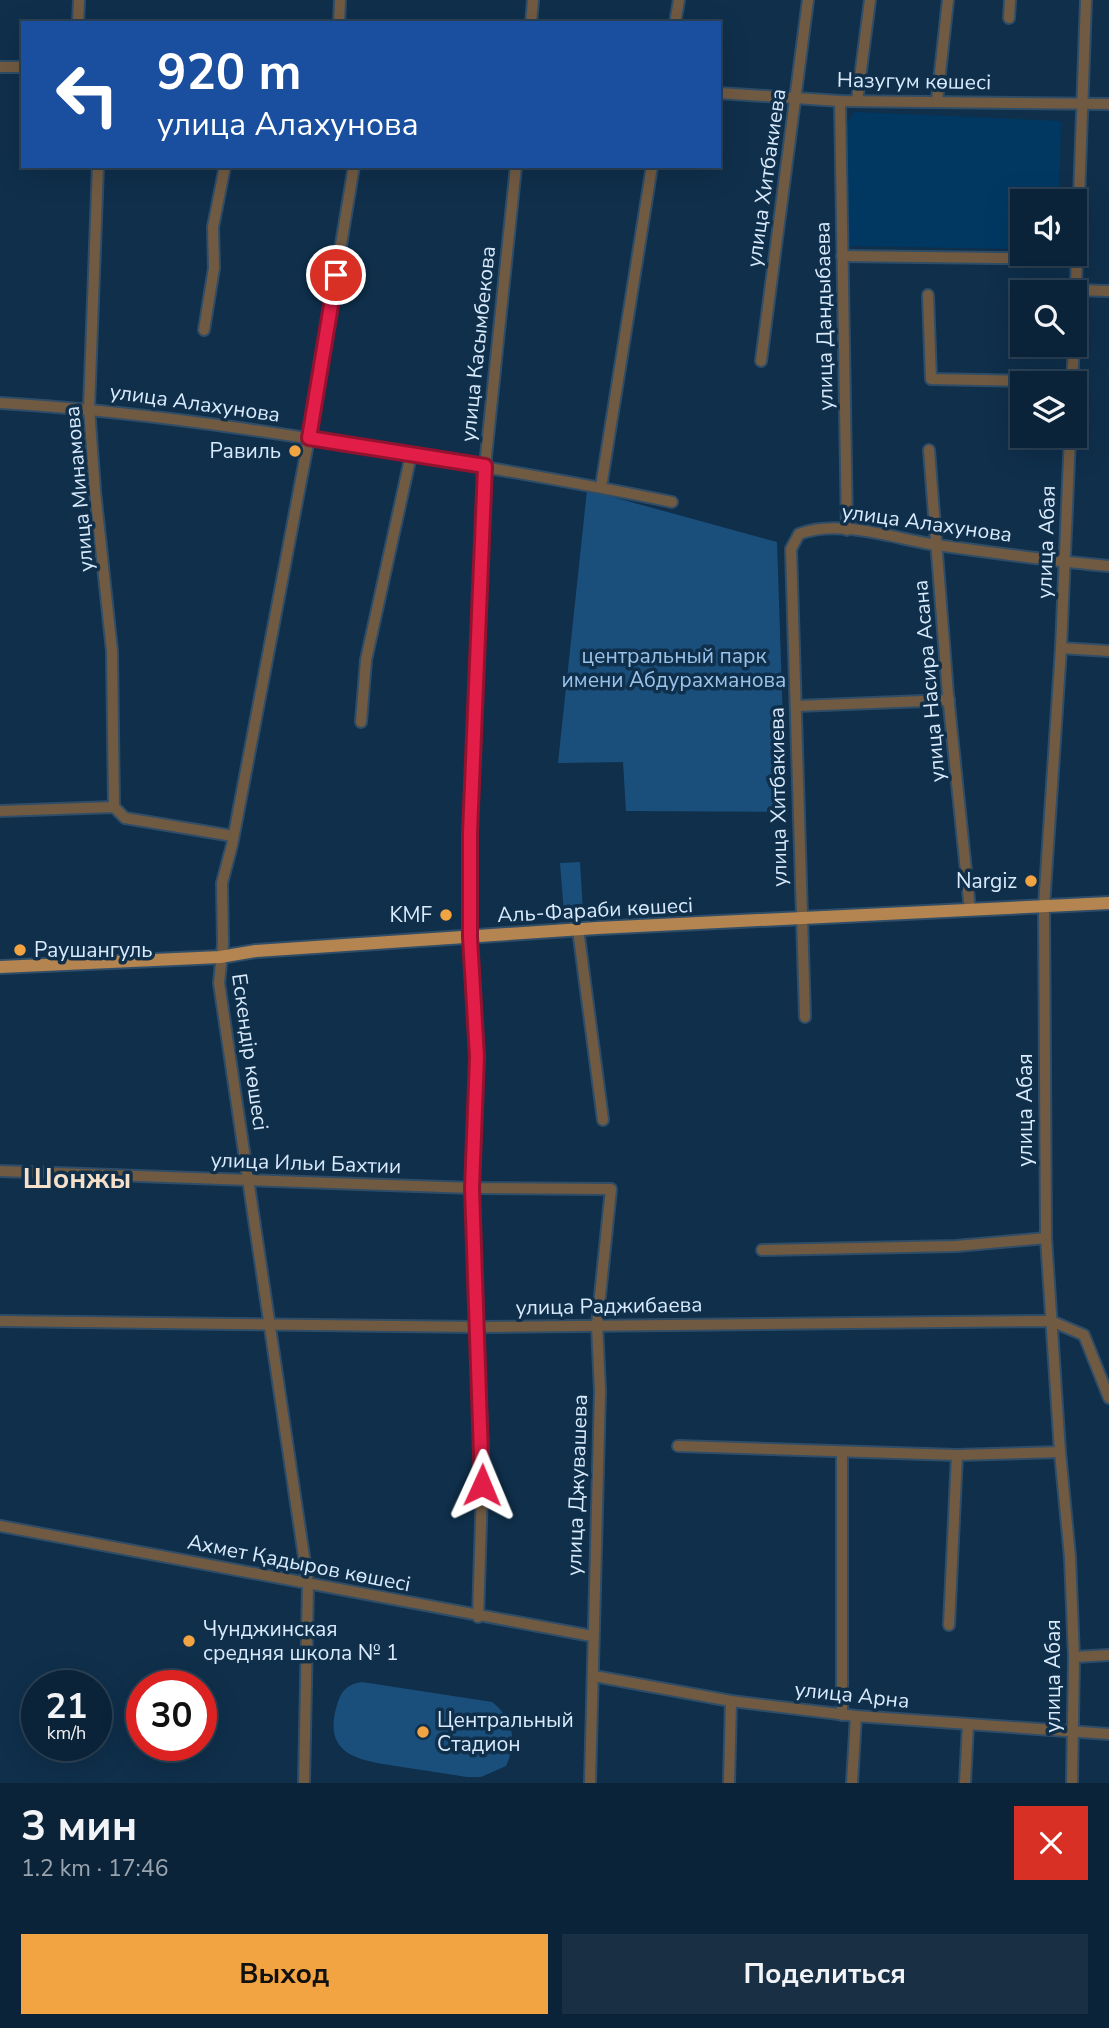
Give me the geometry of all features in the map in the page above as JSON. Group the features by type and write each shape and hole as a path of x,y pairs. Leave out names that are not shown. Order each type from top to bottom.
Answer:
{"main road":[{"name":"Аль-Фараби көшесі","path":"0,967 220,957 256,951 578,929 1109,902"}],"street":[{"path":"78,21 79,0"},
{"path":"339,21 340,0"},
{"path":"531,21 533,0"},
{"path":"675,21 679,0"},
{"name":"улица Хитбакиева","path":"761,361 808,0"},
{"path":"857,101 870,0"},
{"path":"937,100 948,0"},
{"path":"1009,18 1010,0"},
{"path":"1080,189 1086,0"},
{"path":"0,67 21,67"},
{"name":"Назугум көшесі","path":"721,93 840,101 1109,104"},
{"name":"улица Дандыбаева","path":"840,101 847,530"},
{"name":"улица Минамова","path":"98,168 89,408 113,652 114,807"},
{"path":"204,330 214,268 213,227 225,168"},
{"name":"Ескендір көшесі","path":"304,1783 308,1584 219,983 223,944 222,883 309,438 354,168"},
{"name":"улица Касымбекова","path":"478,1617 483,1458 472,1188 477,1057 470,937 470,833 485,466 516,168"},
{"path":"601,486 652,168"},
{"path":"842,256 1010,258"},
{"path":"1087,290 1109,291"},
{"path":"928,295 931,379 1010,381"},
{"name":"улица Алахунова","path":"0,403 89,408 309,438 601,486 672,502"},
{"name":"улица Абая","path":"1069,448 1061,648 1044,906 1046,1238 1070,1557 1074,1657 1072,1783"},
{"name":"улица Насира Асана","path":"929,450 948,700 970,910"},
{"path":"361,722 366,660 411,455"},
{"name":"улица Алахунова","path":"791,549 799,534 815,528 847,530 937,545 1109,566"},
{"name":"улица Хитбакиева","path":"791,549 805,1017"},
{"path":"1061,648 1109,651"},
{"path":"796,706 948,700"},
{"path":"0,811 114,807 125,818 233,836"},
{"path":"578,929 603,1120"},
{"name":"улица Ильи Бахтии","path":"0,1171 472,1188 611,1189"},
{"name":"улица Джувашева","path":"590,1783 600,1391 597,1325 611,1189"},
{"path":"762,1250 956,1246 1046,1238"},
{"name":"улица Раджибаева","path":"0,1321 478,1327 1051,1321"},
{"path":"1051,1321 1084,1335 1109,1398"},
{"path":"678,1446 957,1455 1060,1452"},
{"path":"842,1452 842,1715"},
{"path":"949,1625 957,1455"},
{"name":"Ахмет Қадыров көшесі","path":"0,1526 478,1617 592,1636"},
{"path":"1074,1657 1109,1656"},
{"name":"улица Арна","path":"594,1676 731,1701 842,1715 1109,1734"},
{"path":"729,1783 731,1701"},
{"path":"852,1783 856,1716"},
{"path":"965,1783 968,1725"}],"shaded area":[{"path":"855,112 1061,121 1059,189 1010,189 1010,249 849,246 845,126"}],"green space":[{"name":"центральный парк имени Абдурахманова","path":"587,490 777,542 786,812 626,811 623,762 558,763"},
{"path":"580,862 583,912 564,913 560,863"},
{"name":"Центральный Стадион","path":"362,1682 492,1702 505,1716 511,1731 512,1748 506,1766 481,1777 467,1777 373,1762 349,1754 340,1746 335,1736 337,1705 340,1696 349,1686"}],"place":[{"name":"Равиль","path":"295,451"},
{"name":"Nargiz","path":"1031,881"},
{"name":"KMF","path":"446,915"},
{"name":"Раушангуль","path":"20,950"},
{"name":"Чунджинская средняя школа № 1","path":"189,1641"},
{"name":"Центральный Стадион","path":"423,1732"}],"district":[{"name":"Шонжы","path":"77,1178"}],"route":[{"path":"336,275 309,438 485,466 470,833 470,937 477,1057 472,1188 482,1485"}]}
